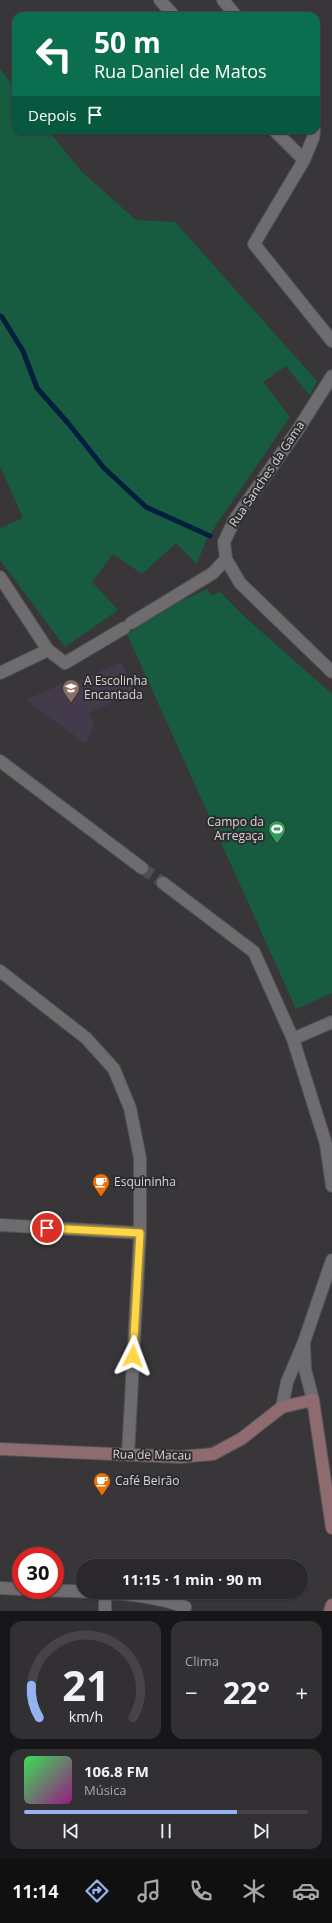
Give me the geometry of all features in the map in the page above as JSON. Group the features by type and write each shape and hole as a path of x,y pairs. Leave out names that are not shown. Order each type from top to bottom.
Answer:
{"street":[{"path":"160,0 170,12"},
{"path":"223,0 233,12"},
{"path":"278,134 304,160"},
{"path":"314,134 304,160 254,244 332,341"},
{"name":"Rua Sanches da Gama","path":"226,559 224,542 235,519 297,431 332,376"},
{"path":"0,577 48,650 65,663 213,572 226,559 240,583 332,672"},
{"path":"0,673 48,650"},
{"path":"0,761 142,868"},
{"path":"163,883 254,952 293,1039 326,1144 332,1186"},
{"path":"0,971 86,1038 114,1069 130,1108 140,1158 140,1233 128,1455"},
{"path":"293,1039 332,1022"},
{"path":"0,1225 140,1233"},
{"path":"282,1407 287,1382 304,1342 332,1260"},
{"path":"304,1342 305,1369 313,1400 332,1528"},
{"name":"Rua de Macau","path":"0,1449 180,1457 213,1454 241,1439 282,1407 313,1400"},
{"path":"0,1588 12,1589"},
{"path":"64,1592 76,1592"},
{"path":"104,1611 105,1599"},
{"path":"156,1599 166,1600 185,1607 184,1611"},
{"path":"330,1611 332,1607"}],"shaded area":[{"name":"A Escolinha Encantada","path":"121,662 135,692 89,713 94,724 86,744 26,700 74,678 77,682"}],"green space":[{"path":"0,69 12,84 12,134 51,134 81,171 136,220 175,222 317,381 310,396 286,366 263,382 290,417 206,540 197,564 176,543 142,574 113,554 92,582 118,610 65,647 0,560 0,528 23,518 0,466"},
{"name":"Campo da Arregaça","path":"208,589 211,596 220,592 248,620 332,694 332,993 296,1009 127,634 181,601"}],"waterway":[{"path":"0,316 23,351 37,388 68,423 104,468 146,507 210,536"}],"tunnel":[{"path":"142,868 163,883"}],"place":[{"name":"A Escolinha Encantada","path":"71,703"},
{"name":"Campo da Arregaça","path":"277,844"},
{"name":"Esquininha","path":"101,1197"},
{"name":"Café Beirão","path":"102,1496"}],"route":[{"path":"47,1228 140,1233 133,1356"}]}
